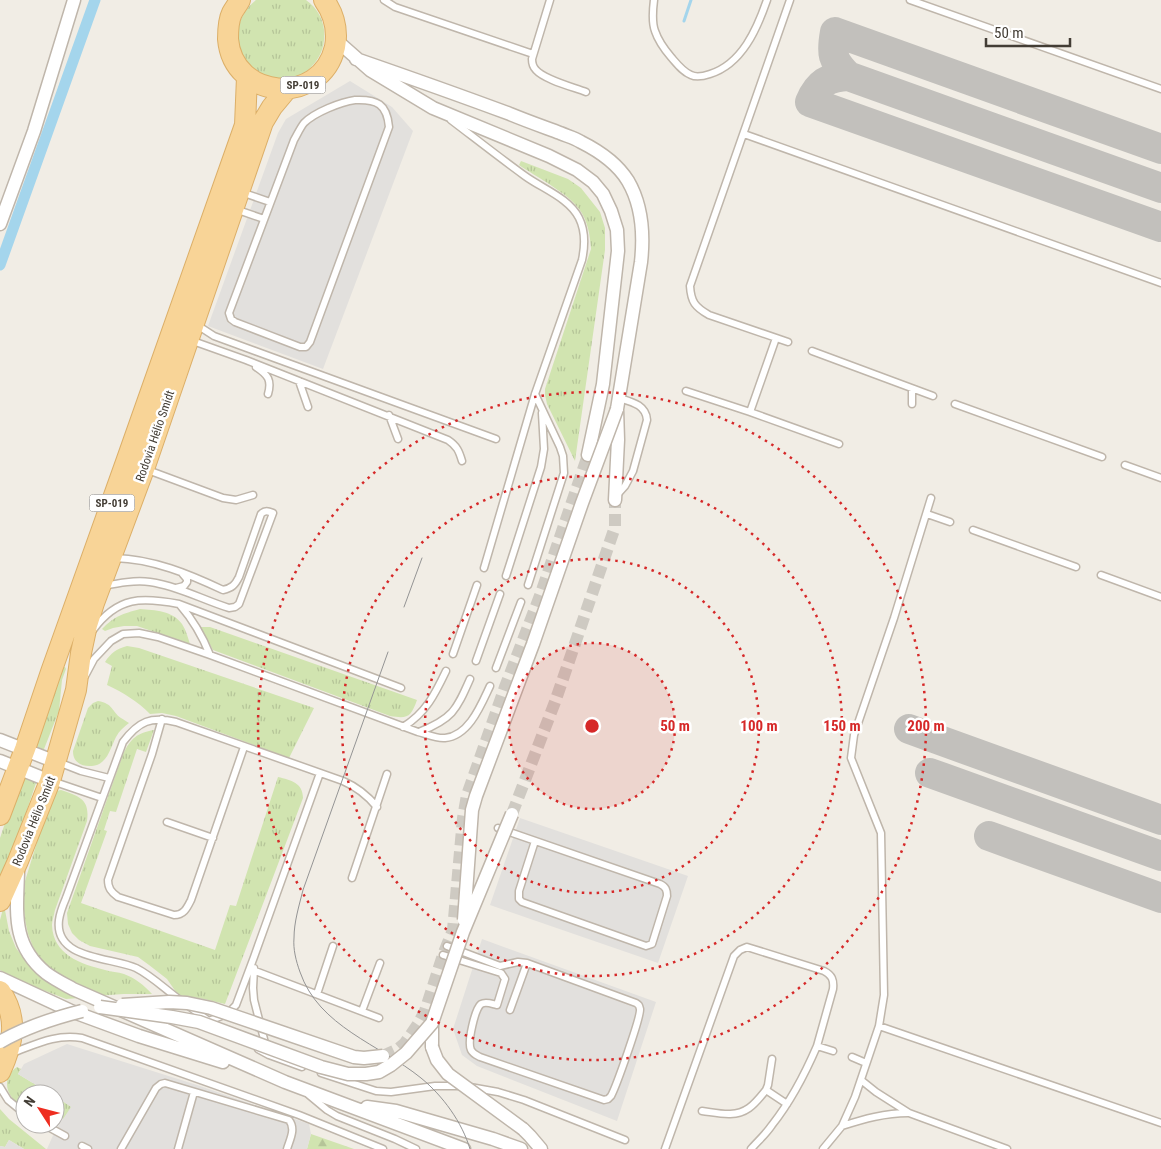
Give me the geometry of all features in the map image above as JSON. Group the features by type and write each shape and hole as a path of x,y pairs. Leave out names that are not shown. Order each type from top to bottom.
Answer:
{"main road":[{"path":"240,0 232,14 228,31 229,48 236,64 247,77"},
{"name":"SP-019","path":"247,77 259,84 287,89 310,81 320,73 328,63 336,40 335,24 327,3"},
{"name":"Rodovia Hélio Smidt","path":"0,815 9,765 25,749 51,672 135,465 185,332 228,197 245,125 247,77"},
{"name":"Rodovia Hélio Smidt","path":"228,197 263,122 272,107 287,89"},
{"name":"Rodovia Hélio Smidt","path":"0,901 18,861 56,762 76,690 87,625 110,558 135,465"},
{"path":"0,991 9,1007 13,1030 3,1056"}],"street":[{"path":"0,224 34,130 74,0"},
{"path":"336,40 380,78 434,108 549,156 577,170 593,182 603,194 617,230 618,251 603,384 588,455"},
{"path":"356,58 579,141 609,160 628,181 639,211 643,228 643,244 618,404 615,499"},
{"path":"463,932 472,810 476,796 533,644 618,404"},
{"path":"0,740 56,762"},
{"path":"9,765 50,781"},
{"path":"512,814 463,932 432,1023 432,1047 434,1055 448,1074 523,1129 541,1149"},
{"path":"18,861 16,903 20,935 26,950 48,974 73,989 292,1084 464,1149"},
{"path":"0,978 71,1011 139,1036 292,1084"},
{"path":"3,1056 30,1027 100,1006 148,1002 169,1002 211,1008 349,1055 364,1058 383,1056"},
{"path":"100,1006 199,1022 321,1067 348,1074 379,1072 391,1065 406,1053 432,1023"},
{"path":"342,1103 396,1111 494,1139 521,1149"}],"lane":[{"path":"384,0 395,6 533,54"},
{"path":"550,0 533,54 533,66 536,71 543,75 586,92"},
{"path":"654,0 654,30 667,52 679,67 691,76 702,76 718,72 730,64 746,46 758,24 767,0"},
{"path":"788,342 709,315 698,308 691,297 690,286 790,0"},
{"path":"910,0 1161,89"},
{"path":"370,100 380,104 388,117 389,127 310,342 305,347 300,347 235,322 229,316 230,308 264,219 294,140 304,123 342,102 370,100"},
{"path":"434,108 527,178 564,201 579,218 585,239 582,260 535,394 484,568"},
{"path":"744,134 1161,282"},
{"path":"228,197 270,202"},
{"path":"228,197 264,219"},
{"path":"185,332 246,360 448,440 455,445 462,461"},
{"path":"185,332 214,336 496,439"},
{"path":"750,412 776,338"},
{"path":"812,351 933,396"},
{"path":"246,360 270,380 271,386 268,394"},
{"path":"299,381 308,407"},
{"path":"603,384 603,412"},
{"path":"912,389 912,404"},
{"path":"686,391 839,444"},
{"path":"528,584 564,473 563,456 557,439 535,394"},
{"path":"615,499 633,471 647,420 644,409 636,404 618,404"},
{"path":"955,404 1102,457"},
{"path":"506,576 541,467 544,450 541,409"},
{"path":"389,416 398,439"},
{"path":"135,465 223,498 236,500 253,495"},
{"path":"1125,465 1161,478"},
{"path":"823,1149 842,1126 855,1098 879,1026 884,995 881,833 851,758 854,736 894,618 931,498"},
{"path":"100,586 134,581 151,582 174,588 229,608 234,607 239,604 273,513 266,511 261,514 239,577 231,588 223,590 166,566 128,559 110,558"},
{"path":"927,514 950,522"},
{"path":"973,530 1076,567"},
{"path":"174,588 184,586 187,582 187,579 181,572"},
{"path":"1101,575 1161,597"},
{"path":"453,654 477,585"},
{"path":"476,661 500,594"},
{"path":"81,653 94,629 112,610 127,602 145,599 159,600 179,604 401,688"},
{"path":"496,668 521,602"},
{"path":"179,604 198,628 210,654"},
{"path":"76,690 101,650 123,634 139,633 158,637 210,654 403,727 443,739 454,736 464,730 481,705 490,686"},
{"path":"403,727 413,721 424,710 435,695 446,671"},
{"path":"418,732 446,719 461,699 470,679"},
{"path":"377,807 355,786 176,722 150,719 130,732 123,742 62,910 59,922 61,934 66,943 85,955 137,968 208,1021 269,1055 376,1091 391,1092 435,1086 455,1086 475,1087 498,1092 524,1100 625,1140"},
{"path":"162,719 149,763 108,880 108,886 112,894 118,897 174,915 179,915 185,911 191,900 244,746"},
{"path":"56,762 109,778"},
{"path":"269,1055 254,1000 252,970 254,957 320,774"},
{"path":"352,878 387,774"},
{"path":"50,781 102,798"},
{"path":"167,822 212,838"},
{"path":"498,828 536,841 664,886 667,896 652,944 646,946 522,902 519,899 518,891 536,841"},
{"path":"317,994 333,946"},
{"path":"443,955 500,973 505,978 497,1005 486,1002 479,1007 469,1040 470,1050 474,1054 480,1058 604,1100 611,1096 636,1027 640,1011 639,1005 527,963 518,962 500,966 446,946"},
{"path":"664,1149 734,956 740,950 747,947 830,974 833,978 833,989 817,1046 806,1072 787,1104 751,1149"},
{"path":"362,1011 380,963"},
{"path":"510,1010 527,963"},
{"path":"208,1021 221,1017 232,1010 252,970"},
{"path":"252,970 379,1018"},
{"path":"879,1026 1161,1123"},
{"path":"3,1056 59,1037 71,1036 82,1038 299,1115 383,1149"},
{"path":"817,1046 833,1051"},
{"path":"852,1057 866,1063"},
{"path":"702,1111 729,1115 750,1108 766,1090 772,1060"},
{"path":"861,1080 876,1092 910,1113 1007,1149"},
{"path":"122,1149 156,1088 165,1082 289,1120 293,1128 288,1149"},
{"path":"292,1084 337,1116 396,1139 416,1149"},
{"path":"0,1087 8,1100 15,1106"},
{"path":"766,1090 787,1104"},
{"path":"178,1149 194,1092"},
{"path":"842,1126 873,1117 894,1113 910,1113"},
{"path":"62,1134 65,1136"}],"green space":[{"path":"256,0 306,0 318,12 323,23 324,40 319,56 308,70 292,78 275,79 260,73 248,63 240,49 238,33 243,16"},
{"path":"521,161 568,179 581,188 600,212 605,228 605,250 575,461 547,404 545,389 591,249 589,233 585,218 574,203 560,191 519,165"},
{"path":"140,609 163,612 174,616 183,626 190,644 137,626 124,626 105,631 102,629 119,616"},
{"path":"200,627 210,627 417,700 408,716 390,716 213,650"},
{"path":"127,646 139,648 314,708 289,758 176,716 162,713 150,714 130,698 107,685 112,666 105,662 114,652"},
{"path":"62,667 66,669 62,680 59,711 44,749 41,750 35,744"},
{"path":"98,701 110,706 129,723 117,735 105,760 97,765 84,766 76,760 73,751 88,708"},
{"path":"154,730 146,752 137,749 116,812 110,811 104,830 107,831 81,903 215,950 230,905 236,906 278,777 295,783 301,789 303,798 225,1004 178,995 167,979 138,957 90,946 79,940 72,933 68,924 67,913 123,754 135,737"},
{"path":"26,776 34,779 36,783 0,882 0,838 19,781"},
{"path":"61,790 74,794 82,800 88,814 53,918 52,925 57,944 63,951 78,961 107,971 122,973 139,982 152,994 94,996 53,971 41,960 33,947 25,920 23,902 25,881 50,800 56,791"},
{"path":"4,905 9,931 16,948 30,966 48,981 79,998 66,999 25,983 0,970 0,920"},
{"path":"17,1067 21,1069 18,1074 34,1084 15,1084 15,1101 10,1094 7,1083 8,1077"},
{"path":"65,1102 72,1107 65,1118"},
{"path":"0,1109 15,1124 15,1134 28,1134 46,1149 24,1149 9,1140 5,1147 0,1146"},
{"path":"311,1134 354,1149 307,1149"}],"shaded area":[{"path":"350,81 392,107 413,131 323,369 208,326 278,133 286,119"},
{"path":"520,818 688,876 658,963 490,905"},
{"path":"482,939 656,1002 617,1121 477,1066 462,1055 453,1029"},
{"path":"67,1044 197,1085 309,1124 311,1134 307,1149 47,1149 54,1134 65,1134 65,1116 71,1107 65,1103 65,1084 34,1084 18,1074 24,1064"},
{"path":"9,1140 24,1149 0,1149 0,1146 5,1147"}],"waterway":[{"path":"0,265 95,0"},
{"path":"684,21 691,0"}],"taxiway":[{"path":"848,76 834,56 835,32 1161,149"},
{"path":"1161,188 848,76 824,82 816,90 810,102 1161,227"},
{"path":"909,729 1161,820"},
{"path":"930,773 1161,856"},
{"path":"989,836 1161,898"}],"tunnel":[{"path":"383,1056 398,1049 405,1043 418,1024 425,1011 453,930 463,818 467,795 541,593 588,455"},
{"path":"512,814 555,702 615,527 615,500"}],"tram line":[{"path":"404,607 422,558"},
{"path":"388,652 303,890 295,926 294,951 300,972 309,991 321,1007 352,1033 405,1066 429,1085 457,1119 470,1149"}]}
